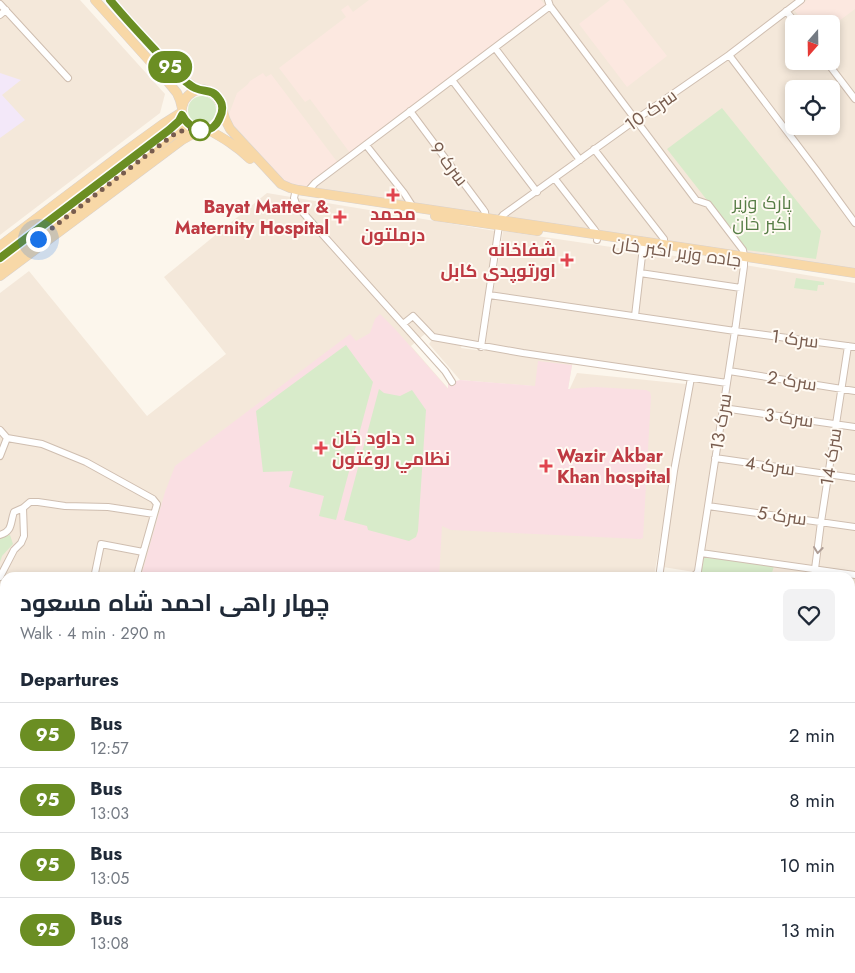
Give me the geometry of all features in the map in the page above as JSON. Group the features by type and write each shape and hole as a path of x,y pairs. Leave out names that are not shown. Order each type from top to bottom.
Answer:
{"main road":[{"path":"96,0 177,93 185,121 189,126 222,136 241,150 280,189 744,259 855,273"},
{"path":"110,0 171,68 184,80 200,90"},
{"path":"0,258 169,130 179,121 183,101 187,95 193,91 200,90 206,90 219,99 226,123 281,184 295,192 308,191 412,210"},
{"path":"0,268 173,135 183,130 213,126 218,122 222,109"},
{"path":"0,246 163,124 182,112"},
{"path":"0,276 182,140 201,129"},
{"name":"جاده وزیر اکبر خان","path":"597,237 643,247 664,247"},
{"name":"جاده وزیر اکبر خان","path":"744,259 855,279"}],"street":[{"name":"سرک 10","path":"500,222 504,216 594,149 729,55 801,0"},
{"path":"308,191 315,183 495,48 549,3 696,200 708,204 742,250 744,259"},
{"path":"0,4 68,78"},
{"path":"0,15 6,10"},
{"path":"786,12 789,15"},
{"path":"495,48 580,160"},
{"path":"729,55 855,222"},
{"path":"833,70 855,99"},
{"path":"452,80 537,192"},
{"name":"سرک 9","path":"410,112 484,208 486,221"},
{"path":"366,145 404,194 412,210"},
{"path":"594,149 664,239 664,247"},
{"path":"555,179 597,237"},
{"path":"295,192 294,198 297,206 445,371 452,382"},
{"path":"481,346 500,222"},
{"path":"635,316 643,247"},
{"name":"سرک 13","path":"697,572 735,331 744,259"},
{"path":"640,273 741,288"},
{"name":"سرک 1","path":"489,295 851,346"},
{"path":"403,324 413,316 433,337 727,384"},
{"name":"سرک 14","path":"815,568 828,474 851,346"},
{"name":"سرک 2","path":"729,371 855,391"},
{"path":"660,572 674,471 690,378"},
{"name":"سرک 3","path":"723,408 855,428"},
{"path":"0,430 7,438 42,444 86,462 154,499 157,504 138,572"},
{"path":"0,456 7,438"},
{"name":"سرک 4","path":"715,458 855,478"},
{"path":"0,535 9,531 14,512 30,502 65,506 108,507 154,514"},
{"name":"سرک 5","path":"708,506 855,526"},
{"path":"2,572 24,536 23,508"},
{"path":"95,572 101,544 143,552"},
{"path":"701,553 838,572"}],"shaded area":[{"path":"0,0 80,0 165,94 160,113 0,235"},
{"path":"110,0 855,0 855,273 290,188 230,129 221,104 195,88"},
{"path":"369,0 541,0 546,6 350,153 310,99 305,102 279,68 346,17 341,10 348,5 353,12"},
{"path":"610,0 623,0 667,56 627,87 579,24"},
{"path":"807,0 855,0 855,9 840,20 840,15 798,15 794,10"},
{"path":"0,73 21,80 2,95 25,120 0,138"},
{"path":"263,73 266,77 271,74 338,163 306,187 289,185 233,124 229,114 237,93 250,81"},
{"path":"267,193 495,231 478,343 426,333 411,346 460,402 566,397 577,373 686,384 655,572 0,572 0,293 29,271 147,416 226,354 164,277"},
{"path":"503,231 751,266 855,283 855,572 772,572 775,560 698,549 694,572 663,567 674,474 693,374 576,359 572,365 568,389 460,380 429,344 432,340 462,344 461,348 484,351"},
{"name":"د داود خان نظامي روغتون","path":"380,314 448,389 448,382 460,380 535,386 538,361 572,365 568,389 595,387 646,390 650,392 643,538 451,530 442,526 439,572 142,572 165,492 175,466 350,334 356,341 370,333 375,319"}],"green space":[{"path":"202,96 212,100 216,110 212,120 202,124 192,120 188,110 192,100"},
{"name":"پارک وزیر اکبر خان","path":"722,108 821,231 816,259 746,250 667,149"},
{"path":"796,278 824,282 824,285 818,285 817,291 794,288"},
{"path":"346,345 373,382 336,520 319,516 324,496 289,487 293,471 263,472 256,411"},
{"path":"379,389 384,393 400,396 412,390 426,410 418,531 416,537 409,541 368,530 367,526 344,520"},
{"path":"10,535 13,544 2,556 0,562 0,537"},
{"path":"703,556 774,566 772,572 701,572"}],"bus line":[{"name":"95","path":"0,258 169,130 179,121 182,115 189,126 200,130 213,126 221,116 222,109 219,99 211,92 195,88 184,80 110,0"}],"place":[{"name":"محمد درملتون","path":"393,195"},
{"name":"Bayat Matter & Maternity Hospital","path":"340,217"},
{"name":"شفاخانه اورتوپدی کابل","path":"567,260"},
{"name":"د داود خان نظامي روغتون","path":"321,448"},
{"name":"Wazir Akbar Khan hospital","path":"546,466"}],"route":[{"path":"38,239 173,135 183,130 200,130"}]}
